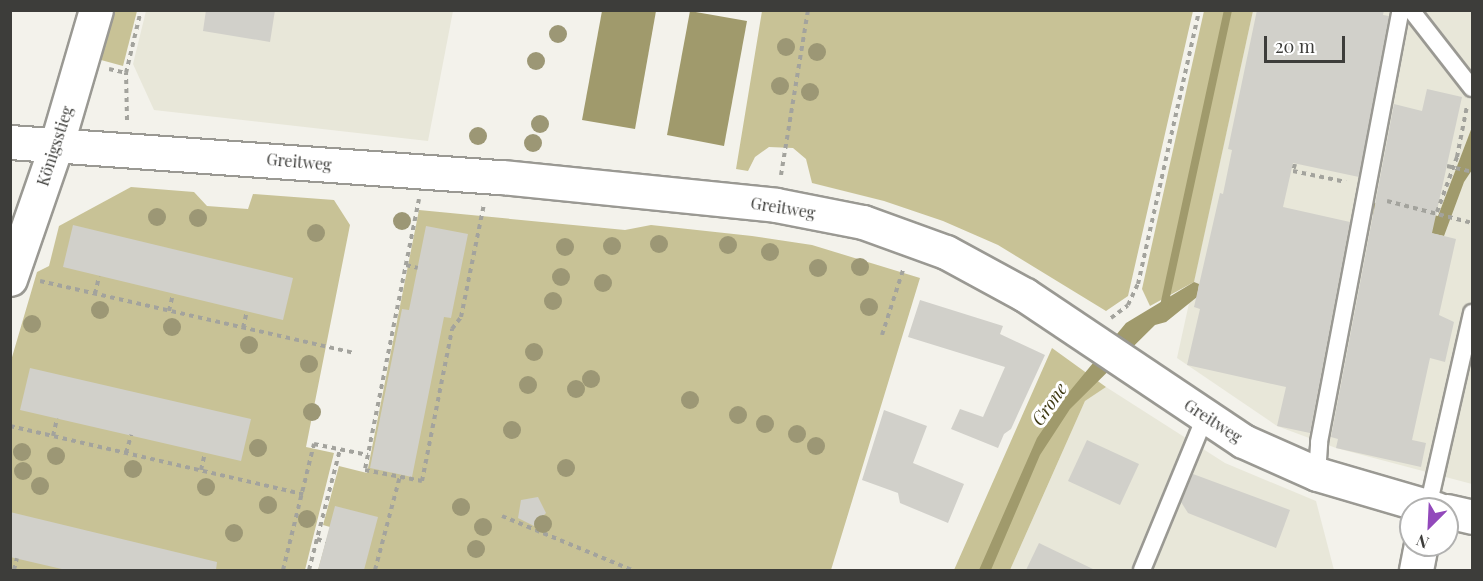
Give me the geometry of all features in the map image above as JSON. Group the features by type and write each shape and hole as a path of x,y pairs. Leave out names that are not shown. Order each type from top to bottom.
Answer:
{"street":[{"name":"Königsstieg","path":"11,277 57,143 96,10"},
{"name":"Greitweg","path":"10,142 57,143 489,176 776,205 863,222 946,252 1025,295 1243,441 1317,474 1399,498"}],"lane":[{"path":"1317,474 1319,441 1401,10"},
{"path":"1411,10 1472,87"},
{"path":"1437,497 1473,313"},
{"path":"1142,570 1205,417"}],"path":[{"path":"127,148 126,73 141,10"},
{"path":"776,205 808,10"},
{"path":"1092,340 1128,305 1138,284 1199,10"},
{"path":"1438,212 1454,167 1472,87"},
{"path":"1295,164 1293,171 1473,223"},
{"path":"1447,166 1473,172"},
{"path":"424,171 377,424 365,470 422,481 452,329 461,317 489,176"},
{"path":"882,335 912,240"},
{"path":"405,265 418,268"},
{"path":"95,294 99,276"},
{"path":"11,277 169,310 355,353"},
{"path":"169,310 173,294"},
{"path":"243,328 247,311"},
{"path":"53,436 57,418"},
{"path":"10,426 303,494"},
{"path":"126,453 130,435"},
{"path":"283,570 314,444 368,455"},
{"path":"309,570 340,449"},
{"path":"201,470 205,453"},
{"path":"375,570 400,477"},
{"path":"502,516 632,570"},
{"path":"317,539 326,542"},
{"path":"14,570 16,558"}],"shaded area":[{"path":"115,11 137,11 123,66 101,60"},
{"path":"146,11 453,11 428,141 154,110 133,64"},
{"path":"602,11 656,11 635,129 582,120"},
{"path":"690,11 747,21 724,146 667,135"},
{"path":"762,11 1193,11 1128,296 1106,311 998,245 943,221 884,201 812,183 806,159 793,148 769,147 755,157 748,171 736,169"},
{"path":"1204,11 1253,11 1194,282 1150,306 1142,289"},
{"path":"1253,11 1472,11 1472,484 1336,448 1277,426 1177,358"},
{"path":"1472,127 1472,170 1464,182 1444,236 1373,221 1374,203 1438,216"},
{"path":"131,187 194,192 207,206 248,209 253,194 334,200 350,225 306,447 334,453 305,570 11,570 10,364 37,272 49,266 59,226"},
{"path":"419,210 625,230 651,225 752,236 812,245 920,278 831,570 318,570 330,527 323,525 339,466 367,473"},
{"path":"1194,282 1199,284 1197,297 1166,322 1155,325 1070,409 1040,455 991,570 979,570 1037,438 1065,397 1126,323"},
{"path":"1052,348 1106,387 1085,401 1010,570 954,570"},
{"path":"1106,387 1225,463 1316,501 1334,570 1010,570 1085,401"}],"building":[{"path":"206,10 275,10 270,42 203,31"},
{"path":"1257,10 1384,10 1383,15 1389,16 1359,177 1293,163 1283,207 1350,222 1310,433 1277,426 1286,387 1187,365 1200,309 1194,307 1220,193 1223,194 1232,150 1228,149"},
{"path":"1427,89 1462,97 1432,233 1456,239 1439,315 1454,322 1445,362 1430,358 1412,440 1426,443 1421,467 1336,448 1338,439 1331,437 1394,104 1422,111"},
{"path":"73,225 293,278 283,320 63,267"},
{"path":"426,226 468,234 451,318 444,317 412,477 370,468 402,309 409,310"},
{"path":"920,300 1003,326 1000,334 1045,355 1011,429 1004,434 998,448 951,429 960,409 983,417 1005,367 908,337"},
{"path":"30,368 251,419 241,461 20,410"},
{"path":"884,410 927,426 913,463 964,484 948,523 900,503 898,493 862,480"},
{"path":"1087,440 1139,464 1120,505 1068,481"},
{"path":"1193,474 1290,510 1276,548 1188,513 1181,502"},
{"path":"538,497 546,513 534,526 518,518 521,500"},
{"path":"335,506 378,517 364,570 318,570"},
{"path":"10,512 217,562 216,570 66,570 10,557"},
{"path":"1039,543 1095,570 1026,570"}],"waterway":[{"path":"1164,306 1228,10"}],"water label":[{"name":"Grone","path":"1049,404"}]}
